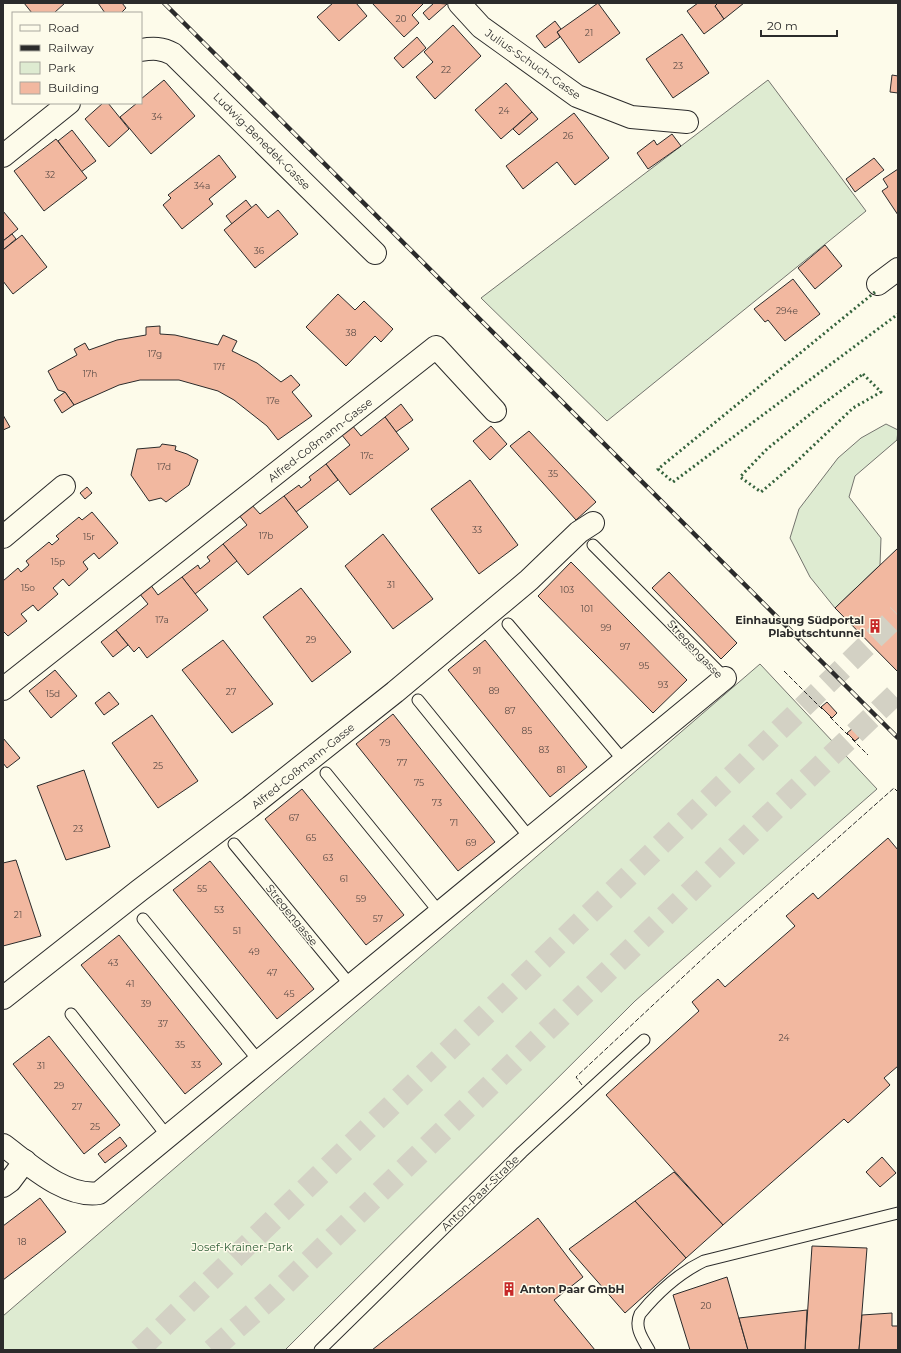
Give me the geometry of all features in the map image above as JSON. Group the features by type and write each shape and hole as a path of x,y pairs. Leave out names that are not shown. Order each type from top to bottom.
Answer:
{"street":[{"name":"Julius-Schuch-Gasse","path":"459,3 481,27 577,96 631,117 687,122"},
{"name":"Ludwig-Benedek-Gasse","path":"142,50 154,48 163,49 173,54 375,253"},
{"path":"3,156 68,104"},
{"path":"878,284 898,269"},
{"name":"Alfred-Coßmann-Gasse","path":"3,689 436,347 494,411"},
{"path":"3,537 64,486"},
{"name":"Alfred-Coßmann-Gasse","path":"3,998 128,899 250,808 389,697 530,580 579,532 593,523"},
{"name":"Stregengasse","path":"25,1161 68,1189 88,1195 99,1193 725,678"},
{"path":"3,1145 25,1161 10,1181 3,1186"}],"lane":[{"name":"Stregengasse","path":"593,545 725,678"},
{"path":"508,624 624,761"},
{"path":"418,700 530,838"},
{"path":"326,773 440,913"},
{"name":"Stregengasse","path":"234,844 350,986"},
{"path":"143,919 259,1061"},
{"path":"71,1014 168,1137"},
{"name":"Anton-Paar-Straße","path":"320,1350 522,1152 644,1040"},
{"path":"649,1350 638,1330 637,1320 640,1314 656,1296 689,1268 704,1261 898,1213"}],"green space":[{"path":"768,80 866,211 607,421 481,298"},
{"path":"886,424 898,430 897,440 855,476 849,497 881,538 880,565 835,608 810,577 790,538 799,509 838,458 861,438"},
{"name":"Josef-Krainer-Park","path":"760,664 877,789 635,1001 285,1350 3,1350 3,1316"}],"building":[{"path":"24,3 65,3 55,12 31,12"},
{"path":"98,3 122,3 126,8 122,12 104,12"},
{"path":"333,3 356,3 367,16 339,41 317,17"},
{"path":"372,3 424,3 412,15 419,23 404,37"},
{"path":"434,3 447,4 429,20 423,13"},
{"path":"598,3 620,33 579,63 557,32"},
{"path":"698,3 718,3 715,6 724,19 704,34 687,11"},
{"path":"718,3 744,3 724,19 715,6"},
{"path":"555,21 561,29 557,32 560,37 545,48 536,36"},
{"path":"453,25 481,56 435,99 416,77 433,62 424,52"},
{"path":"682,34 709,73 673,98 646,59"},
{"path":"417,37 426,48 403,68 394,58"},
{"path":"892,75 898,76 898,93 890,92"},
{"path":"164,80 195,116 151,154 120,117 136,104 142,104 142,98"},
{"path":"506,83 532,112 501,139 475,110"},
{"path":"102,104 109,104 129,129 109,147 85,119"},
{"path":"532,112 538,119 519,135 513,129"},
{"path":"574,113 609,158 575,185 557,162 523,189 506,166"},
{"path":"72,130 96,161 81,172 58,141"},
{"path":"672,134 681,146 648,169 637,153 654,140 657,145"},
{"path":"56,139 87,178 44,211 14,171"},
{"path":"219,155 236,177 209,199 213,204 182,229 163,205 171,198 168,195"},
{"path":"874,158 884,170 855,192 846,179"},
{"path":"898,169 898,215 882,191 888,187 883,179"},
{"path":"246,200 252,208 232,224 226,216"},
{"path":"256,204 268,218 278,210 298,234 255,268 224,230"},
{"path":"3,211 18,229 3,241"},
{"path":"12,234 16,239 3,250 3,241"},
{"path":"22,235 47,267 13,294 3,281 3,250"},
{"path":"825,245 842,266 815,289 798,268"},
{"path":"793,279 820,314 785,341 768,320 765,322 754,309"},
{"path":"338,294 355,310 364,301 393,329 381,342 375,336 346,366 306,327"},
{"path":"160,326 160,334 175,335 218,345 223,335 237,341 232,351 257,363 281,382 291,375 300,385 292,392 312,416 278,440 267,426 234,400 218,391 179,380 140,380 119,385 74,405 65,392 58,390 48,371 77,355 74,349 85,343 89,350 117,340 146,335 146,327"},
{"path":"65,392 74,405 62,413 54,400"},
{"path":"401,404 413,420 396,432 385,417"},
{"path":"3,415 10,427 3,430"},
{"path":"385,417 409,449 350,495 326,464 350,445 341,434 352,425 361,436"},
{"path":"491,426 507,444 490,460 473,441"},
{"path":"529,431 596,502 576,520 510,446"},
{"path":"162,444 176,446 175,450 198,460 189,485 166,502 161,498 149,501 131,475 137,449 160,447"},
{"path":"326,464 338,480 296,512 284,496 299,485 301,488 311,480 309,477"},
{"path":"470,480 518,545 479,574 431,509"},
{"path":"87,487 92,493 85,499 80,493"},
{"path":"284,496 308,527 248,575 223,544 247,525 238,514 251,504 260,514"},
{"path":"92,512 118,543 99,559 94,553 83,562 88,569 69,586 63,579 53,588 58,594 38,611 33,605 21,614 27,621 8,636 3,631 3,581 18,568 21,572 29,565 26,561 49,542 52,545 59,539 56,536 79,517 82,520"},
{"path":"383,534 433,599 393,629 345,566"},
{"path":"223,544 237,561 195,594 182,577 198,565 200,569 210,561 207,557"},
{"name":"Einhausung Südportal Plabutschtunnel","path":"898,548 898,672 835,608"},
{"path":"571,562 687,680 653,713 538,596"},
{"path":"669,572 737,643 721,659 652,588"},
{"path":"182,577 208,610 147,658 139,647 134,652 116,630 148,604 139,593 150,584 158,595"},
{"path":"301,588 351,652 312,682 263,617"},
{"path":"116,630 128,645 113,657 101,642"},
{"path":"223,640 273,704 232,733 182,670"},
{"path":"485,640 587,767 550,797 448,670"},
{"path":"55,670 77,696 51,718 29,691"},
{"path":"109,692 119,704 104,715 95,703"},
{"path":"827,702 837,713 832,718 821,707"},
{"path":"393,714 495,842 458,871 356,744"},
{"path":"152,715 198,781 158,808 112,743"},
{"path":"853,728 861,736 855,741 847,733"},
{"path":"3,738 20,758 7,768 3,763"},
{"path":"84,770 110,847 66,860 37,786"},
{"path":"302,789 404,915 366,945 265,819"},
{"path":"888,838 898,850 898,1066 884,1078 890,1085 848,1123 844,1119 723,1225 606,1095 699,1011 692,1002 718,979 725,987 795,926 786,916 813,893 818,899"},
{"path":"16,860 41,936 3,946 3,863"},
{"path":"210,861 314,989 277,1019 173,890"},
{"path":"119,935 222,1064 185,1094 81,965"},
{"path":"49,1036 120,1125 84,1154 13,1064"},
{"path":"120,1137 127,1146 105,1163 98,1154"},
{"path":"882,1157 896,1173 880,1187 866,1172"},
{"path":"674,1172 723,1225 686,1258 635,1201"},
{"path":"40,1198 66,1232 3,1280 3,1226"},
{"path":"635,1201 686,1258 625,1313 569,1249"},
{"name":"Anton Paar GmbH","path":"538,1218 583,1277 554,1300 595,1350 372,1350"},
{"path":"812,1246 867,1248 859,1350 805,1350"},
{"path":"727,1277 748,1350 690,1350 673,1295"},
{"path":"807,1310 805,1350 748,1350 739,1318"},
{"path":"892,1313 892,1326 898,1326 898,1350 859,1350 862,1315"}],"tunnel":[{"path":"139,1350 898,615"},
{"path":"212,1350 274,1295 898,692"}],"railway":[{"path":"164,3 898,738"}],"hedge":[{"path":"875,292 658,469 673,482 898,314"},
{"path":"863,374 881,392 853,408 793,465 761,492 740,477 767,449 863,374"}],"fence":[{"path":"784,671 823,710"},
{"path":"830,717 848,735"},
{"path":"852,739 868,755"},
{"path":"582,1085 576,1077 713,949 894,788 898,792"}],"place":[{"name":"Einhausung Südportal Plabutschtunnel","path":"875,626"},
{"name":"Anton Paar GmbH","path":"509,1289"}]}
